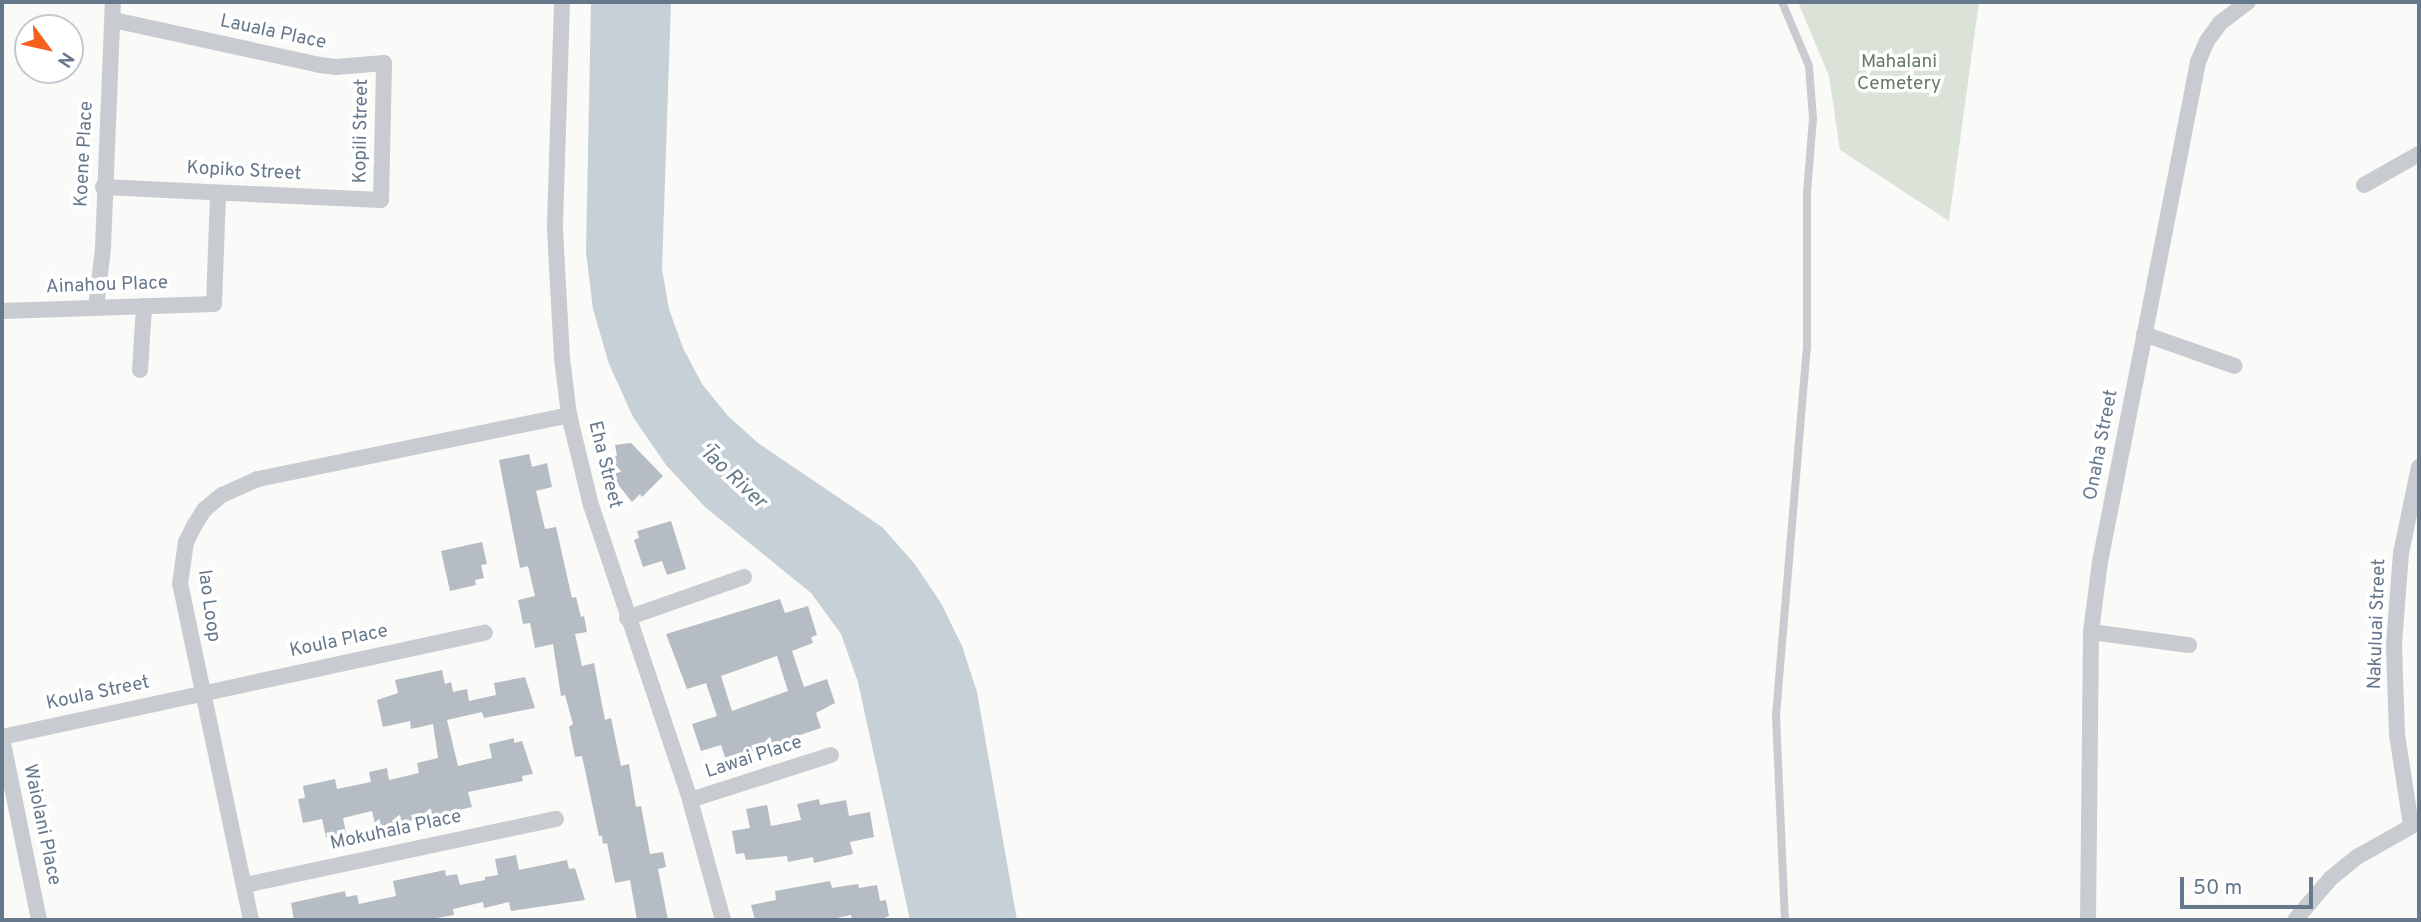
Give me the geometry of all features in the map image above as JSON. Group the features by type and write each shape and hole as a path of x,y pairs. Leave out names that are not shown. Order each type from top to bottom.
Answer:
{"street":[{"name":"Koene Place","path":"96,307 103,248 103,187 112,2"},
{"name":"Eha Street","path":"562,2 555,229 562,358 569,415 591,505 690,800 723,920"},
{"name":"Onaha Street","path":"2088,920 2091,632 2101,562 2198,62 2207,41 2220,23 2248,2"},
{"name":"Lauala Place","path":"113,20 320,65 336,67 384,63"},
{"name":"Kopili Street","path":"381,200 384,63"},
{"path":"2364,185 2419,154"},
{"name":"Kopiko Street","path":"103,187 381,200"},
{"name":"Ainahou Place","path":"2,311 214,304 218,193"},
{"path":"140,370 144,306"},
{"path":"2144,334 2235,366"},
{"name":"Iao Loop","path":"251,920 180,584 181,562 186,542 204,510 222,495 258,479 569,415"},
{"name":"Nakuluai Street","path":"2415,823 2397,735 2394,644 2401,553 2419,467"},
{"path":"627,618 744,577"},
{"path":"2091,632 2189,646"},
{"name":"Koula Place","path":"202,693 485,633"},
{"name":"Koula Street","path":"2,737 202,693"},
{"name":"Waiolani Place","path":"2,737 39,920"},
{"name":"Lawai Place","path":"690,800 831,755"},
{"name":"Mokuhala Place","path":"245,885 556,819"},
{"path":"2295,920 2332,878 2357,857 2415,823"}],"lane":[{"path":"1782,2 1809,66 1813,118 1807,192 1807,346 1776,716 1785,920"}],"green space":[{"name":"Mahalani Cemetery","path":"1798,2 1979,2 1949,221 1840,150 1829,76"}],"water":[{"name":"ʻĪao River","path":"591,2 671,2 662,269 669,309 683,348 702,384 728,416 758,443 882,527 914,563 941,603 962,646 977,692 1017,920 910,920 858,682 841,634 811,593 705,507 666,465 633,417 609,364 593,309 586,252"}],"building":[{"path":"631,443 663,476 642,497 640,494 632,502 609,473 607,458 617,456 615,445"},
{"path":"529,454 532,467 547,463 552,487 536,491 545,529 556,527 572,598 576,597 587,632 575,634 582,666 594,663 605,720 611,718 621,766 629,764 636,807 641,806 650,854 663,852 666,867 658,869 668,920 637,920 630,880 615,883 607,843 603,844 602,836 599,836 582,756 575,757 569,727 573,724 565,695 561,696 553,644 535,648 530,623 523,624 518,600 535,596 528,566 520,568 499,460"},
{"path":"671,521 686,569 667,575 662,561 643,567 634,540 639,538 637,531"},
{"path":"482,542 487,564 481,565 484,578 475,580 476,585 450,591 441,551"},
{"path":"780,599 785,613 808,606 817,635 811,637 813,643 792,651 804,687 827,679 835,703 816,713 821,728 726,760 721,745 701,751 692,724 717,716 706,683 687,689 666,634","holes":["777,656 788,691 732,711 721,676"]},
{"path":"442,670 445,684 451,682 453,692 467,689 469,701 496,695 494,683 525,677 535,708 484,718 482,712 447,720 458,766 492,758 489,744 514,738 514,743 522,741 533,774 522,776 523,781 468,792 472,807 376,828 372,811 343,818 346,833 326,837 322,819 303,823 298,799 305,798 303,786 335,779 337,789 371,782 369,772 387,768 389,780 419,773 417,763 438,758 433,724 411,729 410,721 383,727 377,700 398,693 395,680"},
{"path":"819,799 820,805 846,800 849,816 870,812 874,837 850,842 853,854 814,863 813,857 788,862 787,856 746,860 744,853 736,854 732,831 750,828 746,809 767,805 771,826 801,820 797,804"},
{"path":"516,855 519,870 567,860 569,869 575,868 585,900 511,911 509,902 484,908 483,902 453,909 454,915 425,920 294,920 291,903 345,891 346,897 357,895 359,904 396,896 393,881 445,870 446,876 457,874 460,885 485,880 485,877 498,875 495,859"},
{"path":"830,881 832,888 858,884 859,888 877,885 880,901 886,900 889,916 879,920 852,920 851,915 827,920 755,920 751,905 776,900 775,891"}]}
